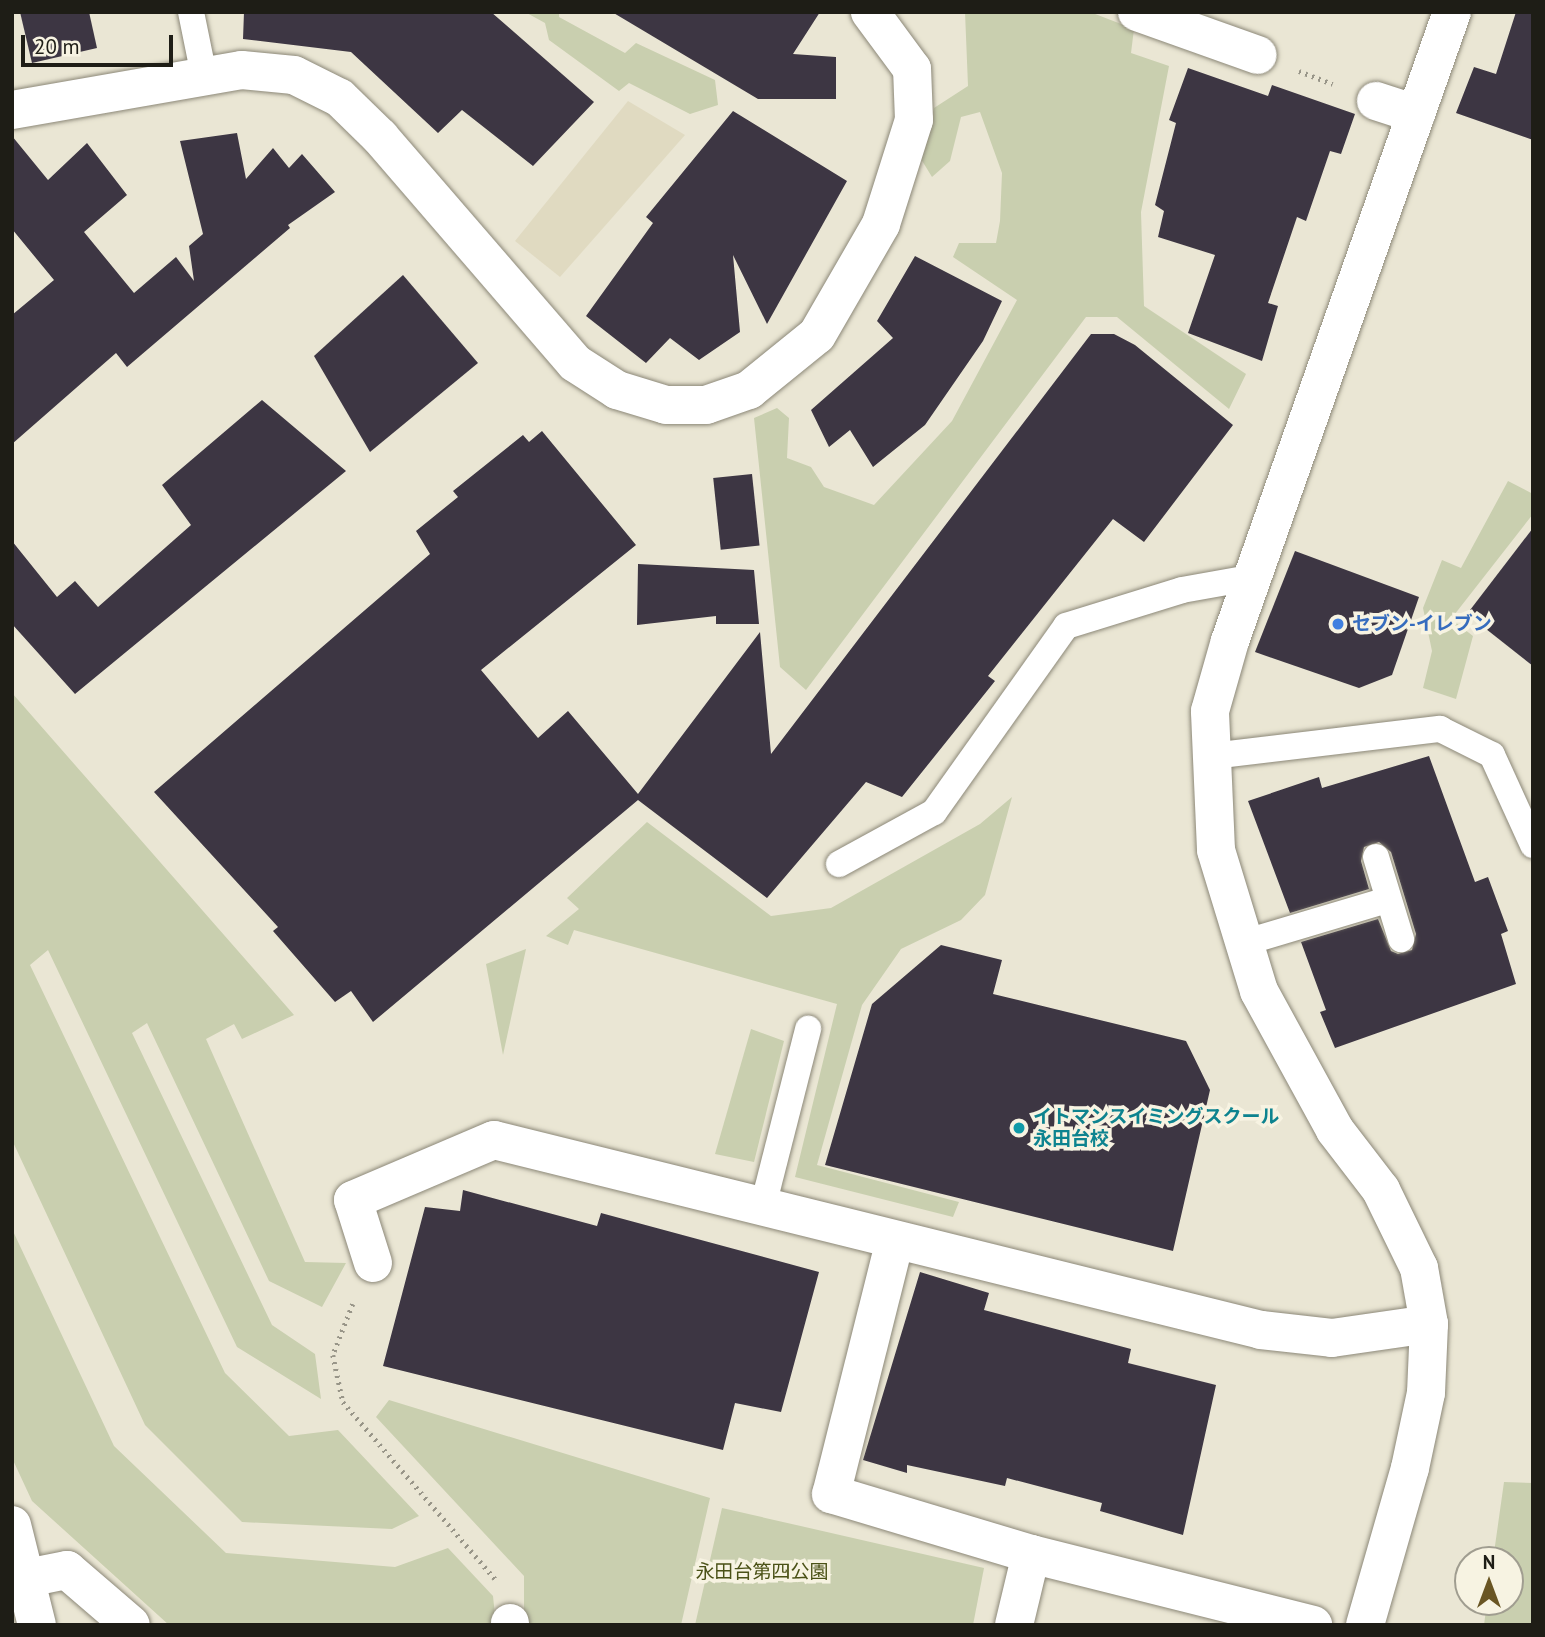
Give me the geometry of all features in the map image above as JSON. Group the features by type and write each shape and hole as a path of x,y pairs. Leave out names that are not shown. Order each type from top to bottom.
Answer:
{"street":[{"path":"12,110 242,70 293,75 340,98 380,137 575,363 617,390 666,405 706,405 750,390 817,335 881,224 914,120 912,69 870,12"},
{"path":"1137,12 1258,55"},
{"path":"1365,1625 1421,1418 1429,1324 1419,1268 1381,1190 1335,1130 1259,991 1216,850 1210,710 1452,12"},
{"path":"1376,101 1416,114"},
{"path":"373,1262 353,1200 494,1140 1261,1331 1332,1338 1429,1324"},
{"path":"895,1240 831,1494 1031,1554 1313,1625"},
{"path":"12,1525 37,1625"},
{"path":"1014,1625 1031,1554"},
{"path":"27,1578 67,1570 131,1625"}],"lane":[{"path":"191,12 204,76"},
{"path":"839,864 934,813 1066,626 1182,590 1255,577"},
{"path":"1212,756 1440,729 1492,755 1533,845"},
{"path":"1376,858 1401,939"},
{"path":"1243,943 1387,900"},
{"path":"763,1206 808,1029"}],"path":[{"path":"1258,55 1376,101"},
{"path":"346,1320 333,1355 343,1402 508,1612"}],"shaded area":[{"path":"628,101 685,135 560,277 515,241"}],"green space":[{"path":"525,12 559,12 559,17 625,53 636,43 715,80 718,105 690,114 629,83 619,91 549,40 545,23"},
{"path":"965,12 1090,12 1134,29 1131,53 1169,66 1141,212 1144,306 1246,374 1229,409 1117,317 1086,317 806,690 780,667 754,418 777,408 789,418 787,458 811,467 824,487 874,505 952,421 1017,300 953,257 959,243 996,243 1000,221 1002,173 980,112 961,117 950,161 932,177 921,159 934,108 968,86"},
{"path":"1508,481 1533,494 1533,514 1451,619 1473,636 1456,699 1423,688 1432,651 1423,608 1442,560 1461,568"},
{"path":"12,693 294,1015 242,1039 234,1024 206,1039 305,1262 346,1263 322,1307 269,1281 147,1023 132,1033 272,1325 315,1354 321,1399 237,1347 48,950 30,965 225,1373 289,1436 338,1430 419,1516 392,1529 242,1522 145,1425 12,1140"},
{"path":"1012,797 985,895 961,920 901,949 862,1005 817,1165 959,1202 953,1217 795,1177 837,1004 574,930 568,945 546,936 579,909 567,898 647,822 771,916 831,908 980,824"},
{"path":"526,949 503,1055 486,964"},
{"path":"751,1029 784,1041 754,1162 715,1154"},
{"path":"12,1229 114,1446 226,1553 395,1567 448,1548 493,1596 496,1625 169,1625 32,1501 12,1458"},
{"path":"389,1400 710,1498 681,1625 524,1625 524,1576 376,1417"},
{"path":"1504,1482 1533,1483 1533,1625 1484,1625 1485,1616 1524,1616 1524,1546 1495,1546"},
{"name":"永田台第四公園","path":"722,1508 984,1568 973,1625 695,1625"}],"building":[{"path":"20,12 89,12 97,48 32,63"},
{"path":"244,12 491,12 594,102 533,166 462,110 438,133 351,52 243,39"},
{"path":"612,12 820,12 793,54 836,57 836,99 758,99"},
{"path":"1516,12 1533,12 1533,140 1456,113 1474,67 1496,74"},
{"path":"1188,68 1268,96 1272,85 1355,114 1341,154 1330,151 1306,221 1297,217 1268,303 1278,306 1262,361 1188,333 1215,255 1158,237 1164,211 1155,205 1176,123 1169,120"},
{"path":"733,111 847,181 767,324 733,255 740,332 699,360 670,338 646,363 586,316 653,223 646,217"},
{"path":"237,133 246,179 273,148 289,168 302,154 335,192 288,225 290,228 127,367 116,353 12,444 12,315 54,280 12,229 12,136 48,180 87,143 127,195 84,232 134,293 176,257 194,281 189,246 203,234 180,141"},
{"path":"915,256 1002,301 983,341 925,425 873,467 850,430 829,447 811,410 893,338 877,321"},
{"path":"403,275 478,363 370,452 314,356"},
{"path":"1091,334 1114,334 1135,345 1233,425 1144,542 1113,519 988,676 995,681 902,797 866,782 767,898 638,800 373,1022 351,991 335,1002 273,931 278,927 154,792 430,554 416,531 458,497 453,491 523,435 529,442 542,431 636,545 481,670 538,738 568,711 638,794 760,632 771,754"},
{"path":"262,400 346,471 75,694 12,624 12,541 57,597 75,581 98,607 191,525 162,485"},
{"path":"752,474 760,546 721,550 713,478"},
{"path":"1533,528 1533,666 1467,614"},
{"name":"セブン-イレブン","path":"1295,551 1419,597 1392,675 1359,688 1255,652"},
{"path":"638,564 754,570 759,624 716,624 716,616 637,625"},
{"path":"1429,756 1475,882 1488,877 1508,931 1501,934 1516,984 1335,1048 1320,1012 1326,1010 1301,942 1378,919 1391,951 1398,954 1412,950 1416,934 1391,852 1379,842 1364,847 1361,861 1369,889 1290,913 1248,801 1319,777 1322,788"},
{"name":"イトマンスイミングスクール 永田台校","path":"941,945 1002,960 993,994 1186,1041 1210,1090 1173,1251 825,1165 872,1004"},
{"path":"463,1190 597,1226 601,1213 819,1272 781,1412 735,1403 723,1450 383,1366 425,1207 460,1211"},
{"path":"920,1272 989,1293 984,1310 1131,1349 1128,1363 1216,1385 1183,1535 1100,1511 1102,1503 1007,1478 1005,1486 907,1465 907,1473 863,1460"}],"place":[{"name":"セブン-イレブン","path":"1338,624"},
{"name":"イトマンスイミングスクール 永田台校","path":"1019,1128"}]}
